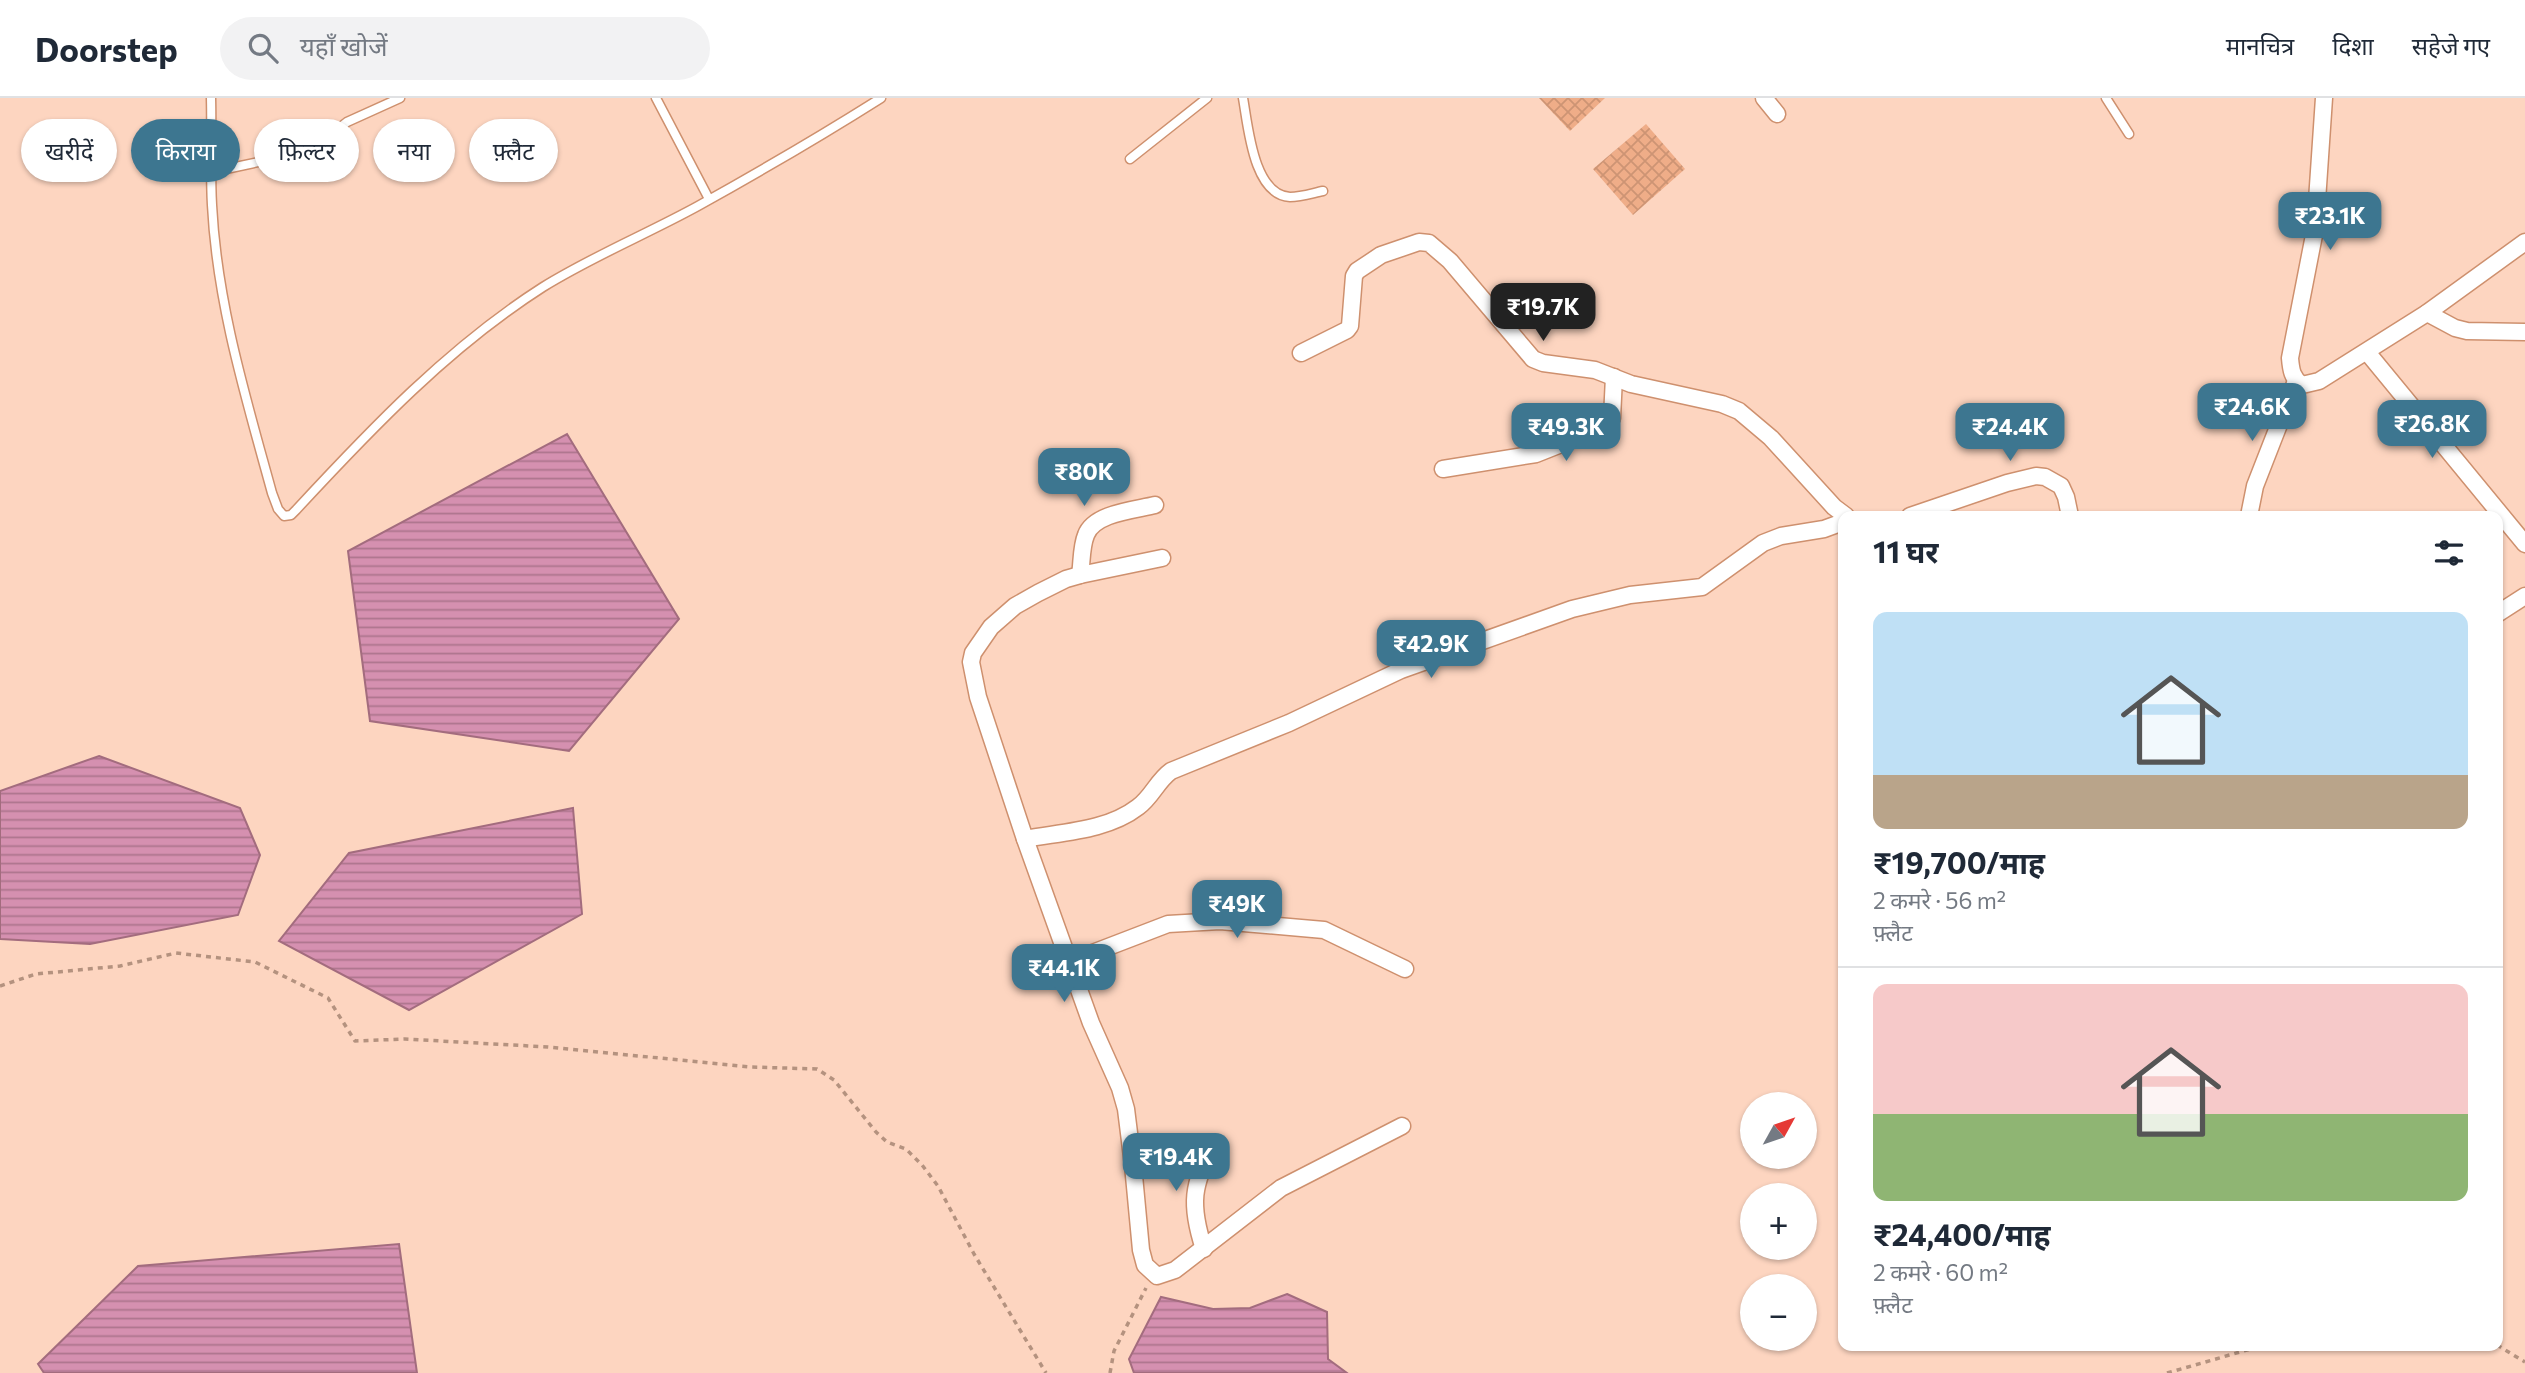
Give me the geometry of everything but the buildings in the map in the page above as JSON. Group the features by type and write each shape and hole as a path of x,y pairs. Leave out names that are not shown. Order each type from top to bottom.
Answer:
{"street":[{"path":"1764,98 1777,114"},
{"path":"2324,98 2315,230 2290,358 2296,381 2302,385 2310,385 2367,352 2427,313 2525,242"},
{"path":"1301,353 1350,326 1354,276 1357,271 1381,255 1419,242 1429,243 1450,261 1533,359 1583,366 1631,384 1722,404 1739,411 1771,438 1839,511"},
{"path":"2427,313 2455,328 2467,331 2525,332"},
{"path":"2367,352 2498,511"},
{"path":"1443,469 1536,454 1604,427 1612,418 1614,377"},
{"path":"2250,511 2255,486 2296,381"},
{"path":"1925,511 2036,476 2045,477 2061,486 2069,511"},
{"path":"1080,575 1086,535 1092,525 1107,517 1156,505"},
{"path":"2503,517 2525,544"},
{"path":"1025,839 1117,820 1143,803 1171,771 1289,723 1401,670 1572,609 1630,595 1702,587 1763,543 1781,536 1824,529 1838,524"},
{"path":"1162,558 1066,579 1015,606 991,627 973,653 971,662 978,697 1025,839 1091,1023 1120,1088 1126,1110 1139,1241 1145,1265 1157,1276 1168,1273 1281,1188 1402,1126"},
{"path":"2503,610 2525,596"},
{"path":"1069,962 1168,924 1220,921 1324,930 1405,970"},
{"path":"1203,1249 1196,1225 1195,1194 1200,1170 1213,1143"}],"lane":[{"path":"211,98 211,119"},
{"path":"240,166 310,151 347,122 400,98"},
{"path":"656,98 709,199"},
{"path":"212,182 217,256 237,368 272,493 284,516 291,515 372,428 495,321 554,281 709,199 881,98"},
{"path":"1130,159 1207,98"},
{"path":"1243,98 1255,158 1268,184 1275,191 1291,197 1323,191"},
{"path":"2106,98 2129,134"}],"path":[{"path":"0,986 36,974 120,966 176,953 255,962 328,998 355,1041 405,1039 548,1047 750,1067 817,1069 834,1080 887,1142 906,1149 938,1186 974,1254 1046,1373"},
{"path":"1110,1373 1121,1333 1153,1274"},
{"path":"2503,1349 2525,1362"},
{"path":"2167,1373 2244,1351"}],"shaded area":[{"path":"567,434 679,619 569,751 370,721 348,551"},
{"path":"99,756 240,808 260,855 238,915 90,944 0,939 0,791"},
{"path":"573,808 582,914 409,1010 279,941 349,853"},
{"path":"399,1244 417,1373 44,1373 38,1364 138,1266"},
{"path":"1287,1294 1327,1312 1328,1359 1347,1373 1134,1373 1129,1359 1161,1297 1213,1309 1250,1308"}]}
